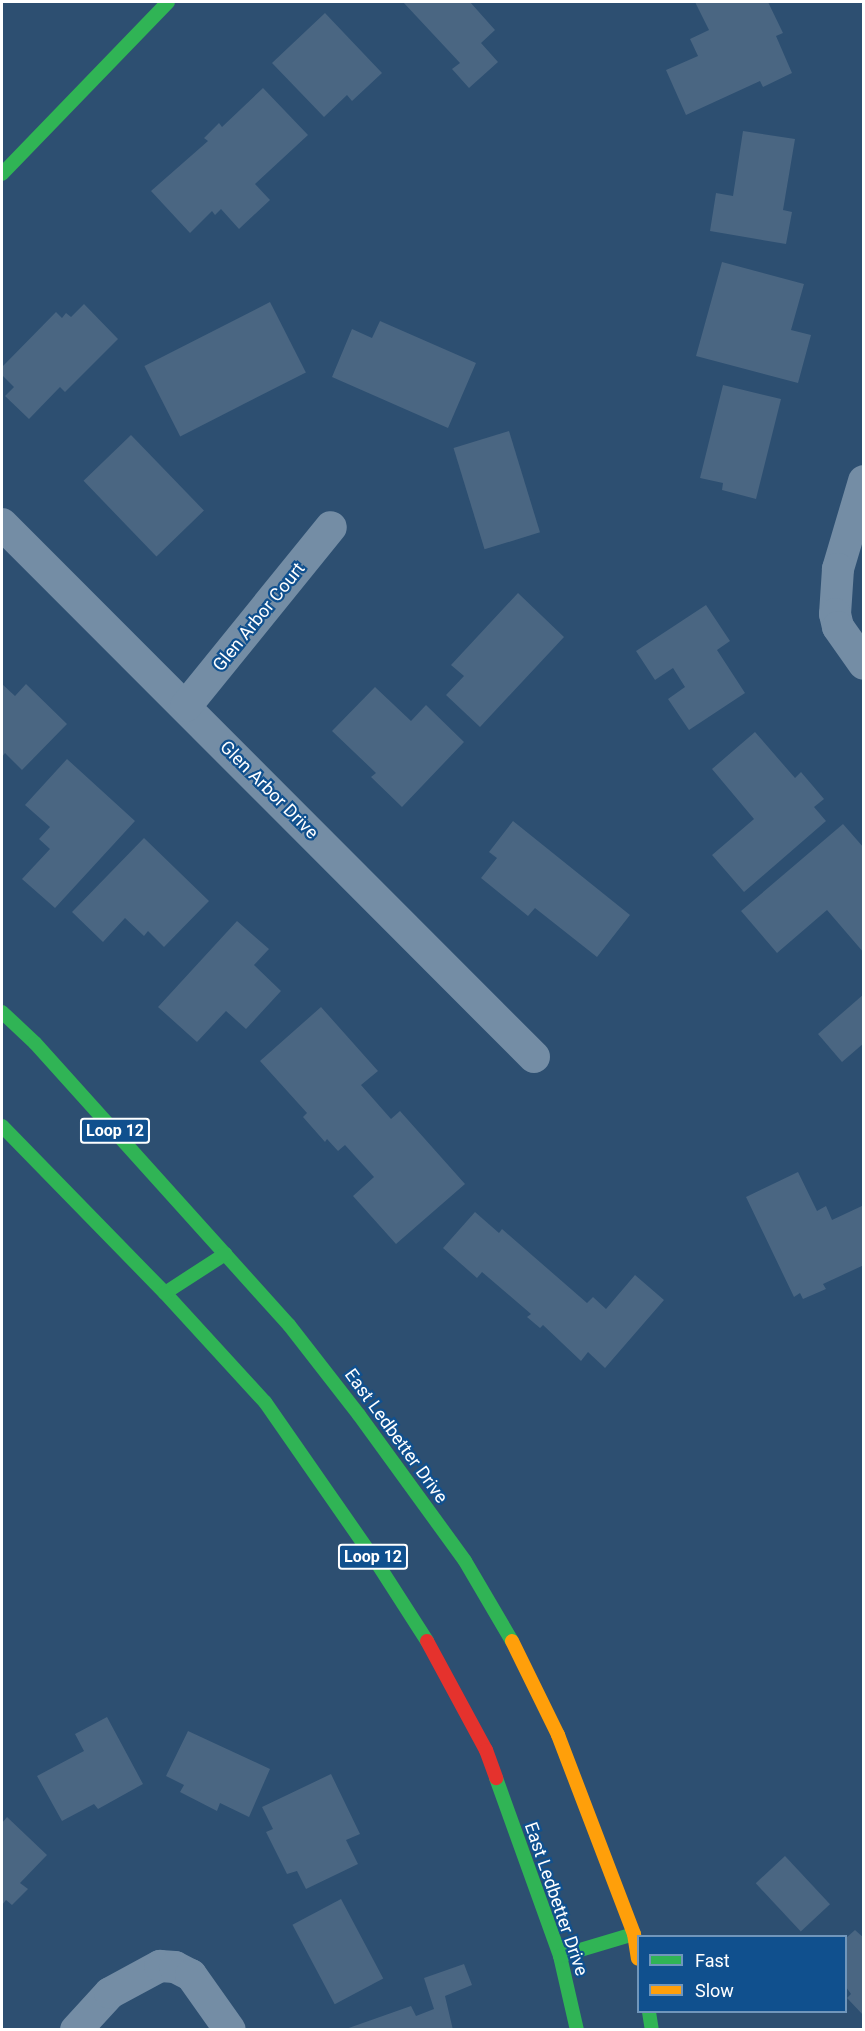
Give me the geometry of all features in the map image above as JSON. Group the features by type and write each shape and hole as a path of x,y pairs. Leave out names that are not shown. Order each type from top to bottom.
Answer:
{"main road":[{"path":"2,174 168,2"},
{"name":"East Ledbetter Drive","path":"2,1012 35,1043 307,1348 465,1561 513,1642 558,1735 634,1934 637,1949"},
{"name":"East Ledbetter Drive","path":"2,1126 165,1293 265,1402 377,1563 435,1653 486,1750 560,1956 577,2030"},
{"path":"165,1293 225,1254"},
{"path":"560,1956 634,1934"},
{"path":"649,2013 652,2030"}],"street":[{"path":"864,481 838,569 835,614 838,627 864,664"},
{"name":"Glen Arbor Drive","path":"2,524 534,1057"},
{"name":"Glen Arbor Court","path":"186,706 332,527"},
{"path":"76,2030 110,1994 160,1966 175,1967 191,1975 228,2024 230,2030"}],"building":[{"path":"403,2 470,2 495,30 481,43 498,62 469,88 452,69 460,63"},
{"path":"695,2 768,2 783,33 776,36 792,73 763,87 760,81 686,115 666,70 698,56 690,39 709,30"},
{"path":"325,13 382,73 352,101 347,95 324,117 272,63"},
{"path":"263,88 308,135 255,184 270,200 239,229 221,209 215,215 212,211 190,233 151,191 208,141 204,138 219,123 222,127"},
{"path":"743,131 795,139 783,210 792,212 786,244 710,231 716,193 733,196"},
{"path":"722,262 804,284 791,330 811,335 798,383 696,356"},
{"path":"270,302 306,372 180,436 144,366"},
{"path":"84,304 118,339 65,392 60,387 29,419 5,396 14,387 2,375 2,367 56,312 62,318 66,313 71,317"},
{"path":"380,321 476,363 448,428 332,377 352,329 372,338"},
{"path":"723,385 781,399 756,499 722,490 723,483 700,478"},
{"path":"509,431 540,532 485,549 454,448"},
{"path":"131,435 204,511 156,556 84,481"},
{"path":"518,593 564,637 480,727 446,695 464,676 451,665"},
{"path":"706,605 730,641 717,650 745,693 689,730 668,699 685,687 673,668 655,680 636,651"},
{"path":"2,684 15,696 26,684 67,724 22,770 5,753 2,757"},
{"path":"375,687 411,721 426,705 464,742 402,807 371,777 376,773 332,731"},
{"path":"755,732 795,778 801,772 824,799 814,807 826,821 744,892 712,855 754,819 712,769"},
{"path":"67,759 135,821 55,908 22,879 50,849 39,839 50,827 25,805"},
{"path":"513,821 630,915 597,957 535,908 528,916 481,878 497,858 489,852"},
{"path":"843,824 864,848 864,953 827,910 777,953 741,911"},
{"path":"144,838 209,901 164,947 148,931 144,936 125,918 103,942 72,912"},
{"path":"237,921 269,949 254,965 281,991 246,1029 226,1011 197,1042 158,1007"},
{"path":"864,994 864,1043 842,1062 818,1034"},
{"path":"321,1007 378,1071 361,1085 391,1119 400,1111 465,1184 396,1244 353,1196 374,1177 345,1145 338,1151 327,1139 325,1142 303,1117 307,1113 260,1061"},
{"path":"798,1172 817,1211 826,1206 832,1220 864,1205 864,1265 823,1284 826,1289 803,1299 800,1293 794,1297 746,1197"},
{"path":"475,1212 499,1233 502,1229 587,1303 593,1297 606,1309 635,1275 664,1300 605,1368 588,1352 581,1361 543,1325 540,1328 527,1317 531,1314 482,1272 477,1278 443,1248"},
{"path":"107,1717 143,1784 98,1809 94,1804 62,1821 37,1776 84,1751 75,1734"},
{"path":"188,1731 270,1769 249,1817 220,1803 217,1811 180,1792 184,1785 166,1776"},
{"path":"331,1774 360,1834 346,1840 358,1864 306,1889 297,1871 287,1874 266,1832 273,1829 262,1807"},
{"path":"7,1817 47,1855 20,1883 28,1889 12,1905 6,1900 2,1905 2,1823"},
{"path":"785,1856 830,1904 801,1932 756,1883"},
{"path":"341,1899 383,1978 335,2004 292,1925"},
{"path":"855,1930 864,1938 864,2016 847,1998 851,1994 847,1988 847,1937"},
{"path":"464,1964 472,1985 445,1996 453,2030 343,2030 411,2006 416,2016 434,2009 424,1978"}],"traffic: fast":[{"path":"2,174 168,2"},
{"path":"2,1012 35,1043 289,1325 359,1415 465,1561 512,1641"},
{"path":"2,1126 165,1293 265,1402 377,1563 427,1641"},
{"path":"165,1293 225,1254"},
{"path":"496,1778 560,1956 577,2030"},
{"path":"560,1956 634,1934"},
{"path":"649,2013 652,2030"}],"traffic: slow":[{"path":"512,1641 558,1735 634,1934 637,1953"}],"traffic: jam":[{"path":"427,1641 486,1750 496,1778"}]}
